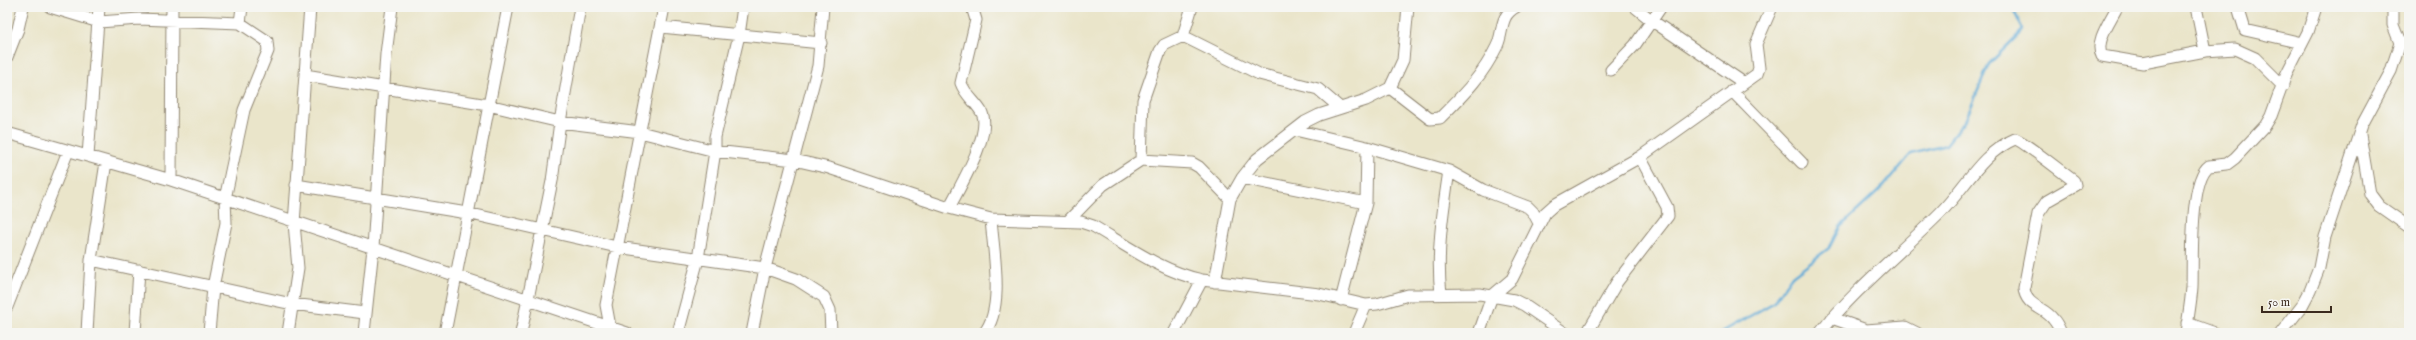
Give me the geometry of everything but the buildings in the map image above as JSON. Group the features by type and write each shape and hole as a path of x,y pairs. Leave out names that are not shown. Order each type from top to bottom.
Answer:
{"street":[{"path":"7,57 18,29 23,7"},
{"path":"50,7 99,22 140,19 240,23 267,42 268,51 247,98 225,200 226,223 213,287 209,333"},
{"path":"88,156 99,7"},
{"path":"171,180 172,7"},
{"path":"240,23 242,7"},
{"path":"288,333 298,255 294,223 310,7"},
{"path":"364,333 373,248 384,87 392,7"},
{"path":"445,333 508,7"},
{"path":"521,333 540,231 552,181 560,122 580,7"},
{"path":"610,330 606,304 664,7"},
{"path":"678,333 698,259 715,150 715,137 739,35 743,7"},
{"path":"752,333 765,268 818,66 823,7"},
{"path":"949,208 977,150 984,127 982,113 963,90 961,83 976,20 972,7"},
{"path":"1141,160 1142,100 1164,45 1183,36 1192,7"},
{"path":"1215,282 1230,199 1242,178 1266,151 1319,115 1366,100 1390,88 1403,60 1408,7"},
{"path":"1634,7 1744,83"},
{"path":"1611,70 1635,45 1661,7"},
{"path":"1479,333 1492,296 1512,279 1538,223 1554,205 1640,157 1757,74 1759,68 1756,44 1772,7"},
{"path":"2118,7 2100,42 2099,51 2102,56 2143,64 2205,51 2235,49 2245,52 2283,86"},
{"path":"2196,7 2205,51"},
{"path":"2238,7 2246,30 2302,43"},
{"path":"2215,333 2186,328 2192,287 2193,219 2202,174 2209,166 2227,164 2257,137 2271,116 2316,7"},
{"path":"2281,333 2302,306 2310,291 2319,268 2325,237 2360,134 2367,116 2391,71 2400,43 2393,25 2393,7"},
{"path":"1390,88 1430,119 1440,118 1480,77 1498,44 1503,19 1513,8"},
{"path":"661,27 821,43"},
{"path":"1183,36 1259,74 1318,89 1339,108"},
{"path":"305,75 488,105 560,122 640,132 715,150 794,160 829,168 949,208 991,219 1069,220 1093,226 1169,269 1186,277 1202,280 1319,294 1341,300 1366,304 1377,304 1408,295 1442,294 1492,296 1524,305 1565,333"},
{"path":"1732,91 1802,163"},
{"path":"1295,130 1368,147 1449,171 1483,190 1528,207 1533,212 1538,223"},
{"path":"7,133 171,180 225,200 373,248 610,330 627,333"},
{"path":"2360,134 2370,194 2379,206 2408,223"},
{"path":"1820,333 1845,302 1898,255 1941,212 1984,160 2015,139 2020,139 2041,157 2074,181 2075,184 2047,201 2038,214 2024,288 2025,296 2029,302 2054,319 2061,333"},
{"path":"1341,300 1366,203 1368,147"},
{"path":"7,307 68,151"},
{"path":"1587,333 1617,282 1668,216 1667,207 1640,157"},
{"path":"1069,220 1103,185 1141,160 1192,163 1199,166 1230,199"},
{"path":"86,333 91,260 106,162"},
{"path":"1442,294 1439,271 1442,214 1449,171"},
{"path":"1242,178 1366,203"},
{"path":"296,185 467,213 540,231 617,247 765,268 796,279 824,297 830,310 831,333"},
{"path":"984,333 993,316 996,299 991,219"},
{"path":"91,260 292,304 365,313"},
{"path":"135,333 139,270"},
{"path":"1174,333 1202,280"},
{"path":"1354,333 1366,304"},
{"path":"1832,318 1866,330 1905,327 1917,333"}],"waterway":[{"path":"1720,333 1773,303 1792,276 1829,248 1840,227 1884,186 1911,154 1946,145 1966,119 1989,64 2023,30 2012,7"}]}
